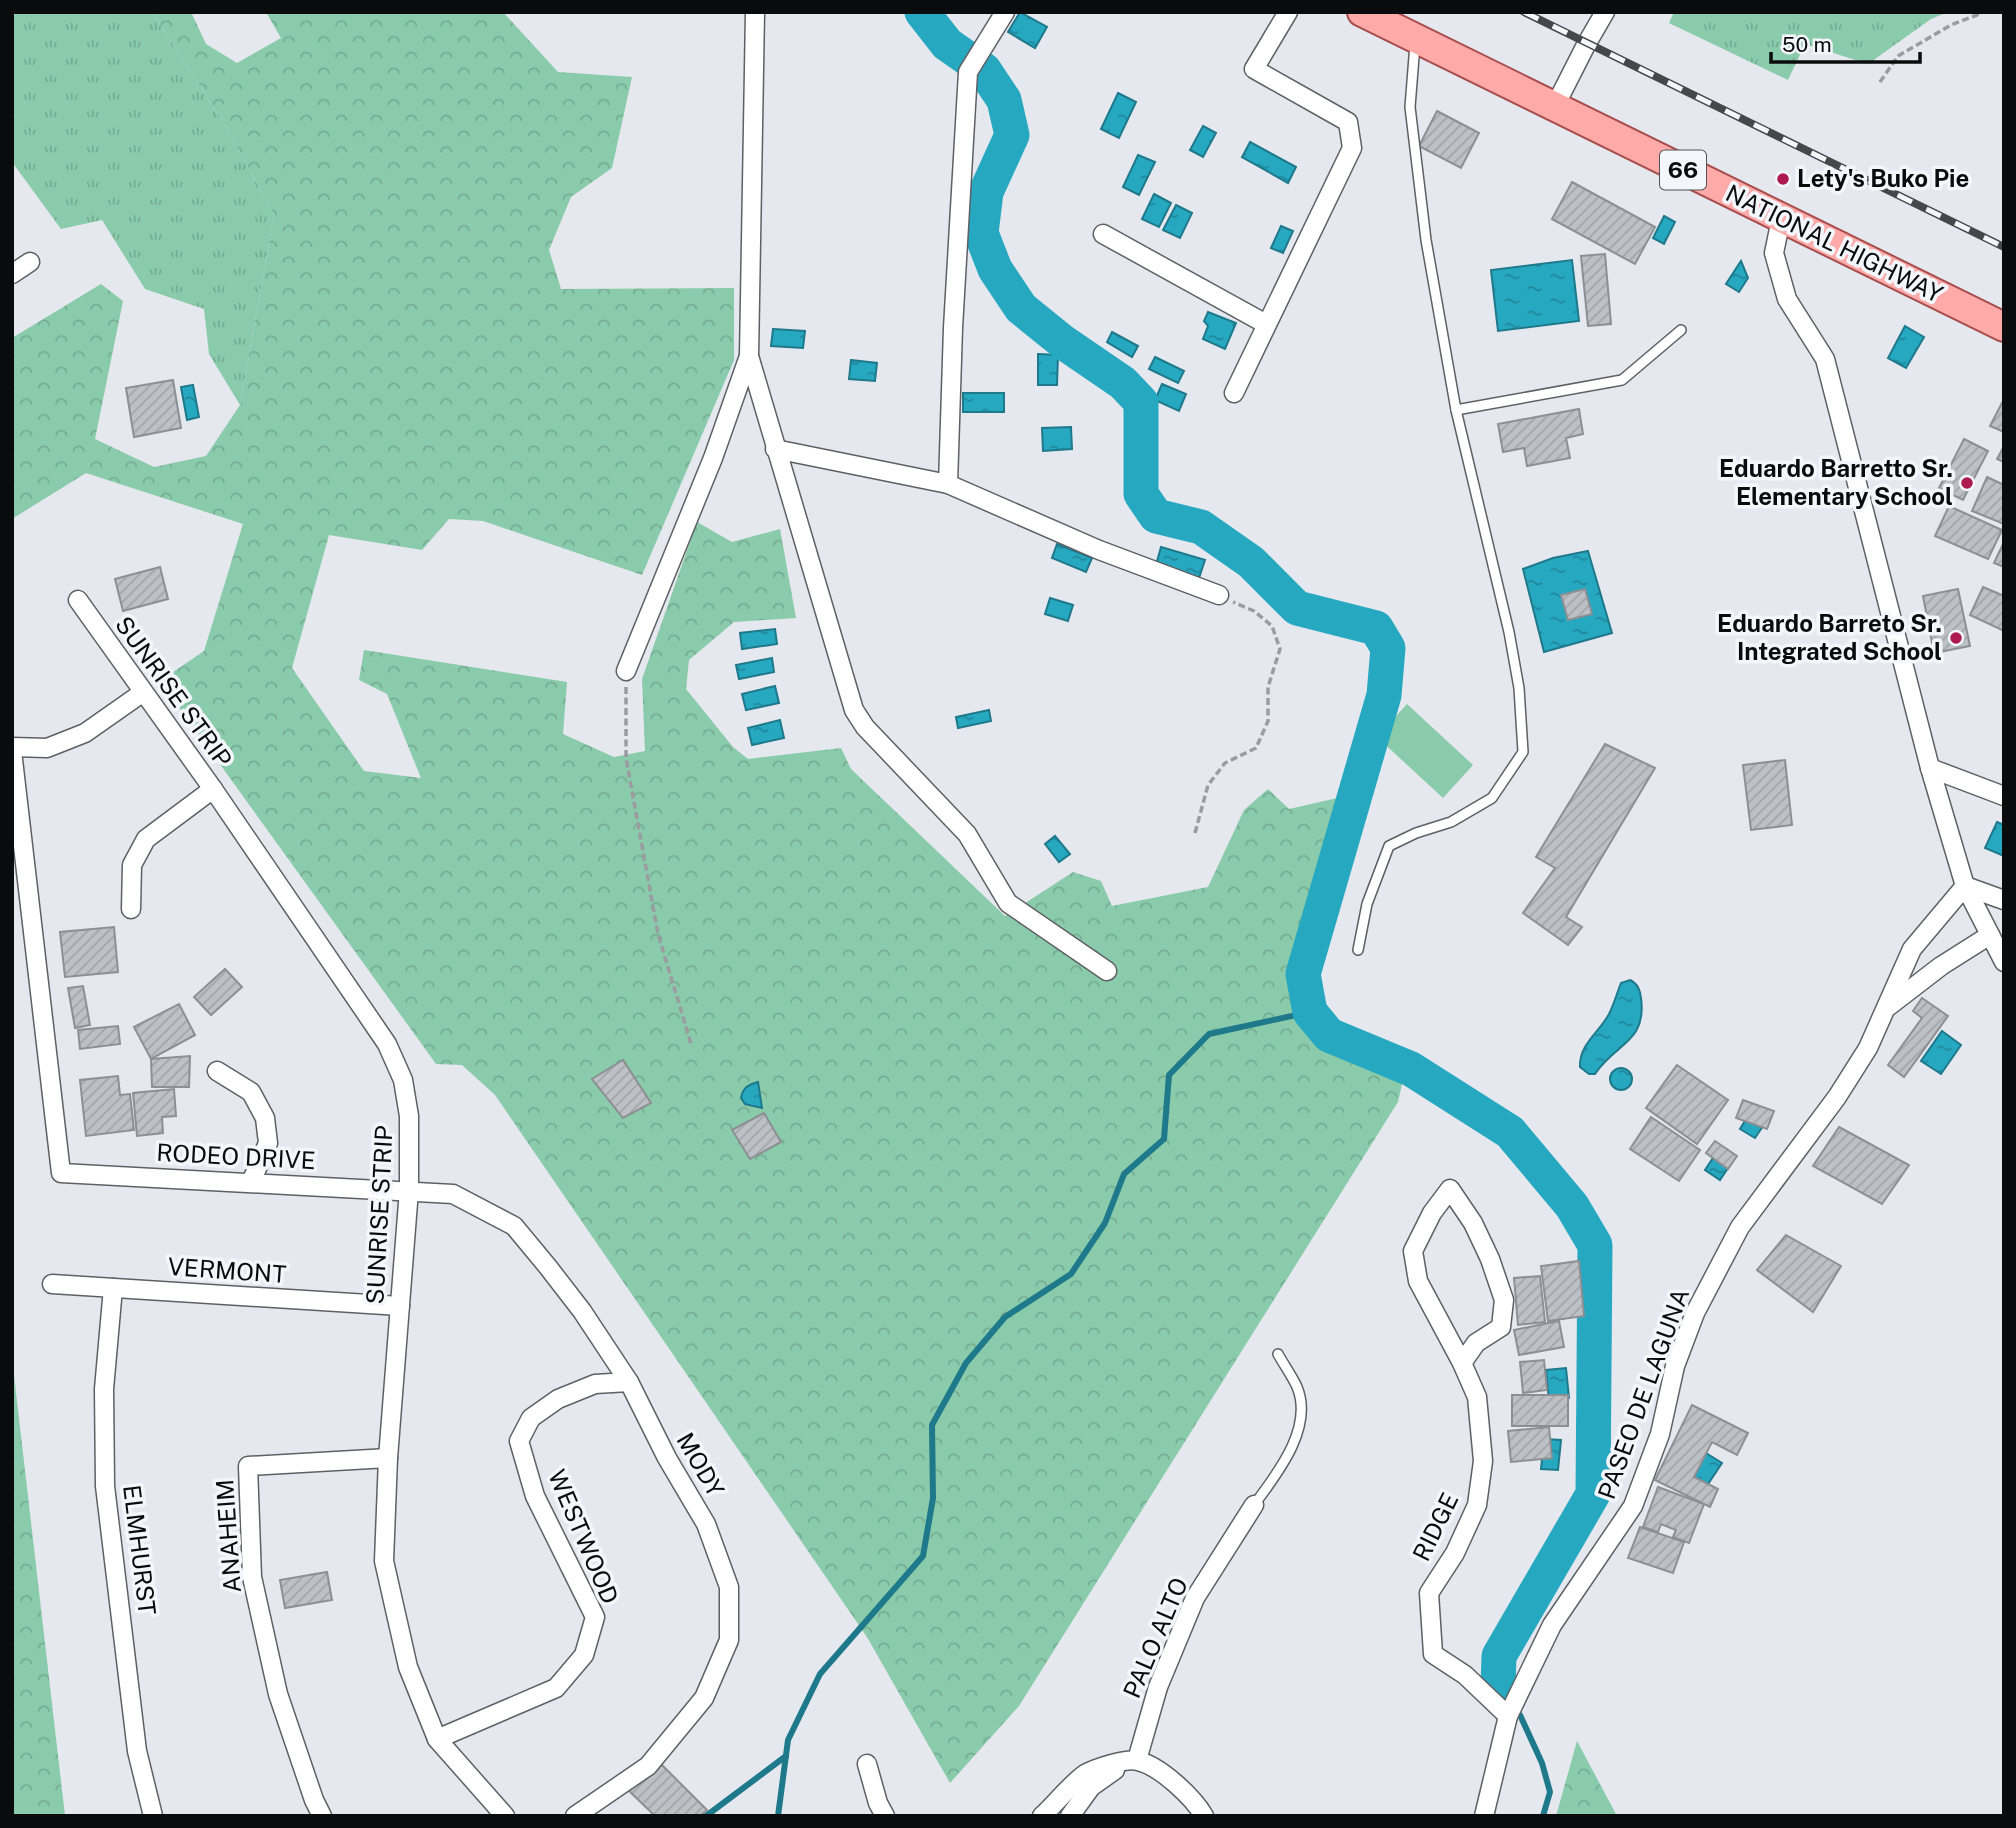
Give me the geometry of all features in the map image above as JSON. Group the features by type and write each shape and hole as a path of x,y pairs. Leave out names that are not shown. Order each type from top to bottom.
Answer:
{"main road":[{"name":"NATIONAL HIGHWAY","path":"1362,12 2004,327"}],"street":[{"path":"755,12 749,356 854,710 865,727 968,834 1008,903 1107,971"},
{"path":"948,484 953,328 972,64 1005,12"},
{"path":"1234,393 1352,148 1348,122 1254,69 1287,12"},
{"path":"1555,106 1605,12"},
{"path":"1782,219 1774,253 1787,299 1825,359 1930,768 1965,886 2004,962"},
{"path":"1103,234 1266,324"},
{"path":"12,256 30,262 12,274"},
{"path":"626,671 713,458 749,356"},
{"path":"775,449 948,484 1099,550 1219,595"},
{"name":"SUNRISE STRIP","path":"78,600 213,789 387,1044 403,1080 409,1116 409,1190 388,1458 384,1561 408,1667 437,1739 505,1816"},
{"path":"12,749 47,748 85,733 142,693"},
{"name":"RODEO DRIVE","path":"12,749 61,1172 409,1190"},
{"path":"1930,768 2004,796"},
{"path":"131,909 132,864 146,839 213,789"},
{"path":"1965,886 2004,900"},
{"name":"PASEO DE LAGUNA","path":"1484,1816 1508,1716 1552,1625 1633,1506 1660,1434 1675,1366 1695,1313 1740,1227 1837,1097 1868,1048 1889,1006 1912,949 1965,886"},
{"name":"PASEO DE LAGUNA","path":"1889,1006 1941,966 1990,935"},
{"path":"217,1071 251,1092 265,1118 268,1143 251,1182"},
{"name":"RIDGE","path":"1462,1363 1476,1343 1501,1327 1504,1300 1490,1259 1473,1223 1450,1189 1432,1213 1413,1251 1418,1282 1462,1363 1476,1397 1483,1461 1477,1505 1455,1553 1429,1592 1433,1654 1465,1675 1508,1716"},
{"name":"MODY","path":"409,1190 453,1194 514,1226 582,1311 629,1382 667,1458 706,1524 729,1587 729,1640 704,1698 648,1766 575,1816"},
{"name":"VERMONT","path":"52,1284 400,1306"},
{"name":"ELMHURST","path":"113,1288 104,1389 105,1486 137,1751 153,1816"},
{"name":"WESTWOOD","path":"437,1739 556,1688 584,1655 594,1617 535,1496 519,1441 530,1419 558,1399 595,1384 629,1382"},
{"name":"ANAHEIM","path":"322,1816 278,1694 252,1577 248,1466 388,1458"},
{"name":"PALO ALTO","path":"1137,1760 1158,1687 1195,1598 1254,1505"},
{"path":"1070,1816 1091,1787 1108,1773 1137,1760"},
{"path":"1042,1816 1083,1775 1102,1766 1137,1760 1172,1779 1199,1806 1204,1816"},
{"path":"867,1764 878,1803 885,1816"}],"lane":[{"path":"1357,950 1367,904 1389,846 1416,833 1451,822 1492,798 1523,752 1519,688 1509,632 1456,410 1426,240 1410,107 1416,38"},
{"path":"1456,410 1622,380 1681,330"},
{"path":"1254,1505 1297,1439 1301,1417 1298,1389 1278,1354"}],"path":[{"path":"1880,82 1898,56 1951,25 1980,12"},
{"path":"1195,833 1208,785 1225,763 1256,748 1268,721 1268,687 1280,649 1272,626 1254,611 1219,595"},
{"path":"626,671 626,758 658,934 692,1047"}],"green space":[{"path":"16,12 152,12 228,130 274,215 240,405 209,354 204,309 145,289 102,220 61,229 12,162 12,19"},
{"path":"152,12 191,12 206,44 237,63 281,38 266,12 503,12 558,72 632,77 612,168 571,197 549,250 561,289 734,288 734,360 642,575 483,521 449,519 422,550 329,535 292,668 364,771 421,778 387,694 359,680 364,650 567,682 563,734 614,757 645,751 642,679 697,522 732,542 780,529 796,618 734,622 689,660 686,689 733,747 748,759 841,748 851,769 1005,916 1073,872 1101,881 1112,906 1208,887 1244,810 1268,789 1289,809 1355,794 1303,974 1310,1012 1329,1036 1403,1080 1398,1102 1019,1706 950,1783 867,1637 495,1095 462,1065 436,1064 160,681 204,651 243,524 86,473 12,519 12,338 101,284 123,301 95,439 154,467 206,456 240,405 274,215 228,130"},
{"path":"1674,12 1948,12 1931,19 1868,64 1805,44 1788,80 1669,23"},
{"path":"1407,704 1473,765 1443,798 1377,737"},
{"path":"12,1358 65,1816 12,1816"},
{"path":"1577,1741 1617,1816 1556,1816"}],"water":[{"path":"1020,12 1047,27 1035,48 1008,32"},
{"path":"1118,93 1136,102 1119,138 1101,129"},
{"path":"1203,126 1216,133 1203,157 1190,150"},
{"path":"1250,142 1296,167 1288,183 1242,157"},
{"path":"1138,155 1155,162 1139,195 1123,187"},
{"path":"1154,194 1171,203 1159,227 1142,219"},
{"path":"1176,205 1192,213 1180,238 1163,230"},
{"path":"1664,216 1675,222 1664,244 1653,238"},
{"path":"1281,226 1293,231 1283,253 1271,248"},
{"path":"1572,260 1579,321 1498,331 1491,270"},
{"path":"1741,261 1748,278 1739,292 1726,284"},
{"path":"1208,312 1236,323 1225,349 1203,339 1208,326 1204,321"},
{"path":"1905,326 1924,337 1906,368 1888,358"},
{"path":"773,329 805,331 803,348 771,346"},
{"path":"1112,332 1138,346 1132,357 1107,342"},
{"path":"1038,354 1058,355 1057,385 1038,385"},
{"path":"1155,357 1184,371 1178,383 1149,369"},
{"path":"851,360 877,363 875,381 849,379"},
{"path":"1162,384 1186,394 1179,411 1155,400"},
{"path":"193,385 199,417 187,420 181,387"},
{"path":"963,393 1004,393 1004,412 963,412"},
{"path":"1071,427 1072,449 1043,451 1042,428"},
{"path":"1057,544 1092,558 1086,572 1052,558"},
{"path":"1161,547 1205,560 1199,578 1156,565"},
{"path":"1588,551 1612,633 1544,652 1523,569 1553,558"},
{"path":"1050,598 1073,605 1068,621 1045,614"},
{"path":"775,629 777,644 742,649 740,633"},
{"path":"772,658 774,672 739,679 736,665"},
{"path":"775,686 779,703 746,710 742,694"},
{"path":"989,710 991,721 958,728 956,717"},
{"path":"780,720 784,738 752,745 748,728"},
{"path":"1997,822 2004,825 2004,856 1985,848"},
{"path":"1055,836 1070,854 1059,862 1045,844"},
{"path":"1630,980 1637,985 1641,995 1642,1013 1639,1024 1628,1041 1595,1074 1589,1074 1580,1067 1583,1052 1609,1014 1621,983"},
{"path":"1942,1031 1961,1045 1941,1074 1921,1061"},
{"path":"1617,1068 1625,1068 1632,1075 1632,1083 1625,1090 1617,1090 1610,1083 1610,1075"},
{"path":"758,1082 762,1108 745,1104 741,1098 747,1087"},
{"path":"1748,1116 1763,1126 1755,1138 1740,1129"},
{"path":"1713,1158 1728,1168 1720,1180 1705,1170"},
{"path":"1566,1368 1569,1398 1549,1401 1546,1370"},
{"path":"1544,1439 1561,1440 1558,1470 1541,1469"},
{"path":"1706,1453 1722,1463 1702,1493 1687,1483"}],"building":[{"path":"1437,111 1479,133 1461,168 1419,146"},
{"path":"1572,182 1655,227 1635,264 1552,219"},
{"path":"1605,254 1611,324 1588,326 1581,256"},
{"path":"173,380 181,428 134,437 126,388"},
{"path":"2004,399 2004,432 1990,426"},
{"path":"1579,409 1583,434 1566,438 1570,458 1527,466 1524,448 1503,452 1498,424"},
{"path":"1964,439 1988,451 1963,500 1939,488"},
{"path":"2004,446 2004,462 1997,459"},
{"path":"1987,477 2004,485 2004,524 1972,511"},
{"path":"1949,506 2002,530 1988,559 1935,536"},
{"path":"2004,542 2004,567 1994,563"},
{"path":"160,567 168,599 123,611 115,579"},
{"path":"1983,587 2004,596 2004,631 1970,615"},
{"path":"1585,589 1592,614 1568,620 1561,595"},
{"path":"1958,589 1970,646 1934,653 1923,596"},
{"path":"1605,744 1655,768 1566,917 1582,927 1568,945 1523,913 1555,868 1536,857"},
{"path":"1785,760 1792,825 1751,830 1743,765"},
{"path":"114,927 118,972 65,977 60,932"},
{"path":"225,969 242,987 211,1015 194,997"},
{"path":"83,986 90,1025 75,1028 68,988"},
{"path":"1922,998 1948,1016 1904,1077 1888,1065 1922,1018 1913,1011"},
{"path":"179,1004 195,1035 151,1059 134,1027"},
{"path":"118,1026 120,1044 80,1049 78,1030"},
{"path":"190,1056 189,1087 152,1087 151,1059"},
{"path":"623,1060 651,1103 623,1118 592,1079"},
{"path":"1677,1065 1728,1100 1697,1144 1646,1108"},
{"path":"118,1076 120,1095 130,1094 134,1130 86,1136 80,1080"},
{"path":"174,1089 176,1116 162,1117 163,1133 137,1136 133,1093"},
{"path":"1743,1100 1774,1111 1767,1129 1736,1118"},
{"path":"764,1113 781,1142 750,1159 732,1130"},
{"path":"1651,1117 1700,1150 1679,1181 1630,1149"},
{"path":"1839,1127 1909,1165 1882,1204 1813,1166"},
{"path":"1715,1141 1737,1156 1728,1169 1706,1153"},
{"path":"1786,1235 1841,1266 1813,1312 1757,1270"},
{"path":"1579,1261 1584,1316 1548,1321 1541,1266"},
{"path":"1540,1276 1545,1322 1518,1325 1514,1278"},
{"path":"1559,1321 1564,1347 1519,1355 1514,1330"},
{"path":"1544,1360 1547,1390 1523,1393 1520,1362"},
{"path":"1512,1395 1568,1395 1568,1426 1512,1426"},
{"path":"1692,1405 1748,1433 1737,1455 1712,1442 1694,1477 1718,1489 1710,1507 1655,1480"},
{"path":"1549,1427 1552,1458 1511,1462 1508,1431"},
{"path":"1658,1487 1704,1504 1689,1543 1673,1537 1676,1530 1661,1524 1658,1532 1643,1527"},
{"path":"1640,1527 1684,1542 1673,1573 1628,1558"},
{"path":"327,1572 332,1600 285,1608 280,1580"},
{"path":"658,1761 707,1810 700,1816 655,1816 625,1787"}],"waterway":[{"path":"922,12 947,44 984,70 1004,100 1012,135 986,192 981,233 995,269 1021,308 1063,342 1123,383 1141,402 1141,494 1156,516 1201,527 1251,562 1297,608 1376,628 1388,648 1384,695 1303,974 1310,1012 1329,1035 1411,1069 1510,1132 1572,1206 1595,1245 1593,1494 1499,1656 1498,1687"},
{"path":"778,1816 788,1740 820,1674 923,1556 933,1498 932,1425 966,1363 1005,1317 1071,1274 1105,1223 1124,1174 1164,1139 1169,1075 1209,1034 1310,1012"},
{"path":"1520,1715 1542,1763 1550,1792 1543,1816"},
{"path":"706,1816 786,1756"}],"railway":[{"path":"1524,12 2004,247"}],"place":[{"name":"Lety's Buko Pie","path":"1783,179"},
{"name":"Eduardo Barretto Sr. Elementary School","path":"1967,483"},
{"name":"Eduardo Barreto Sr. Integrated School","path":"1956,638"}]}
